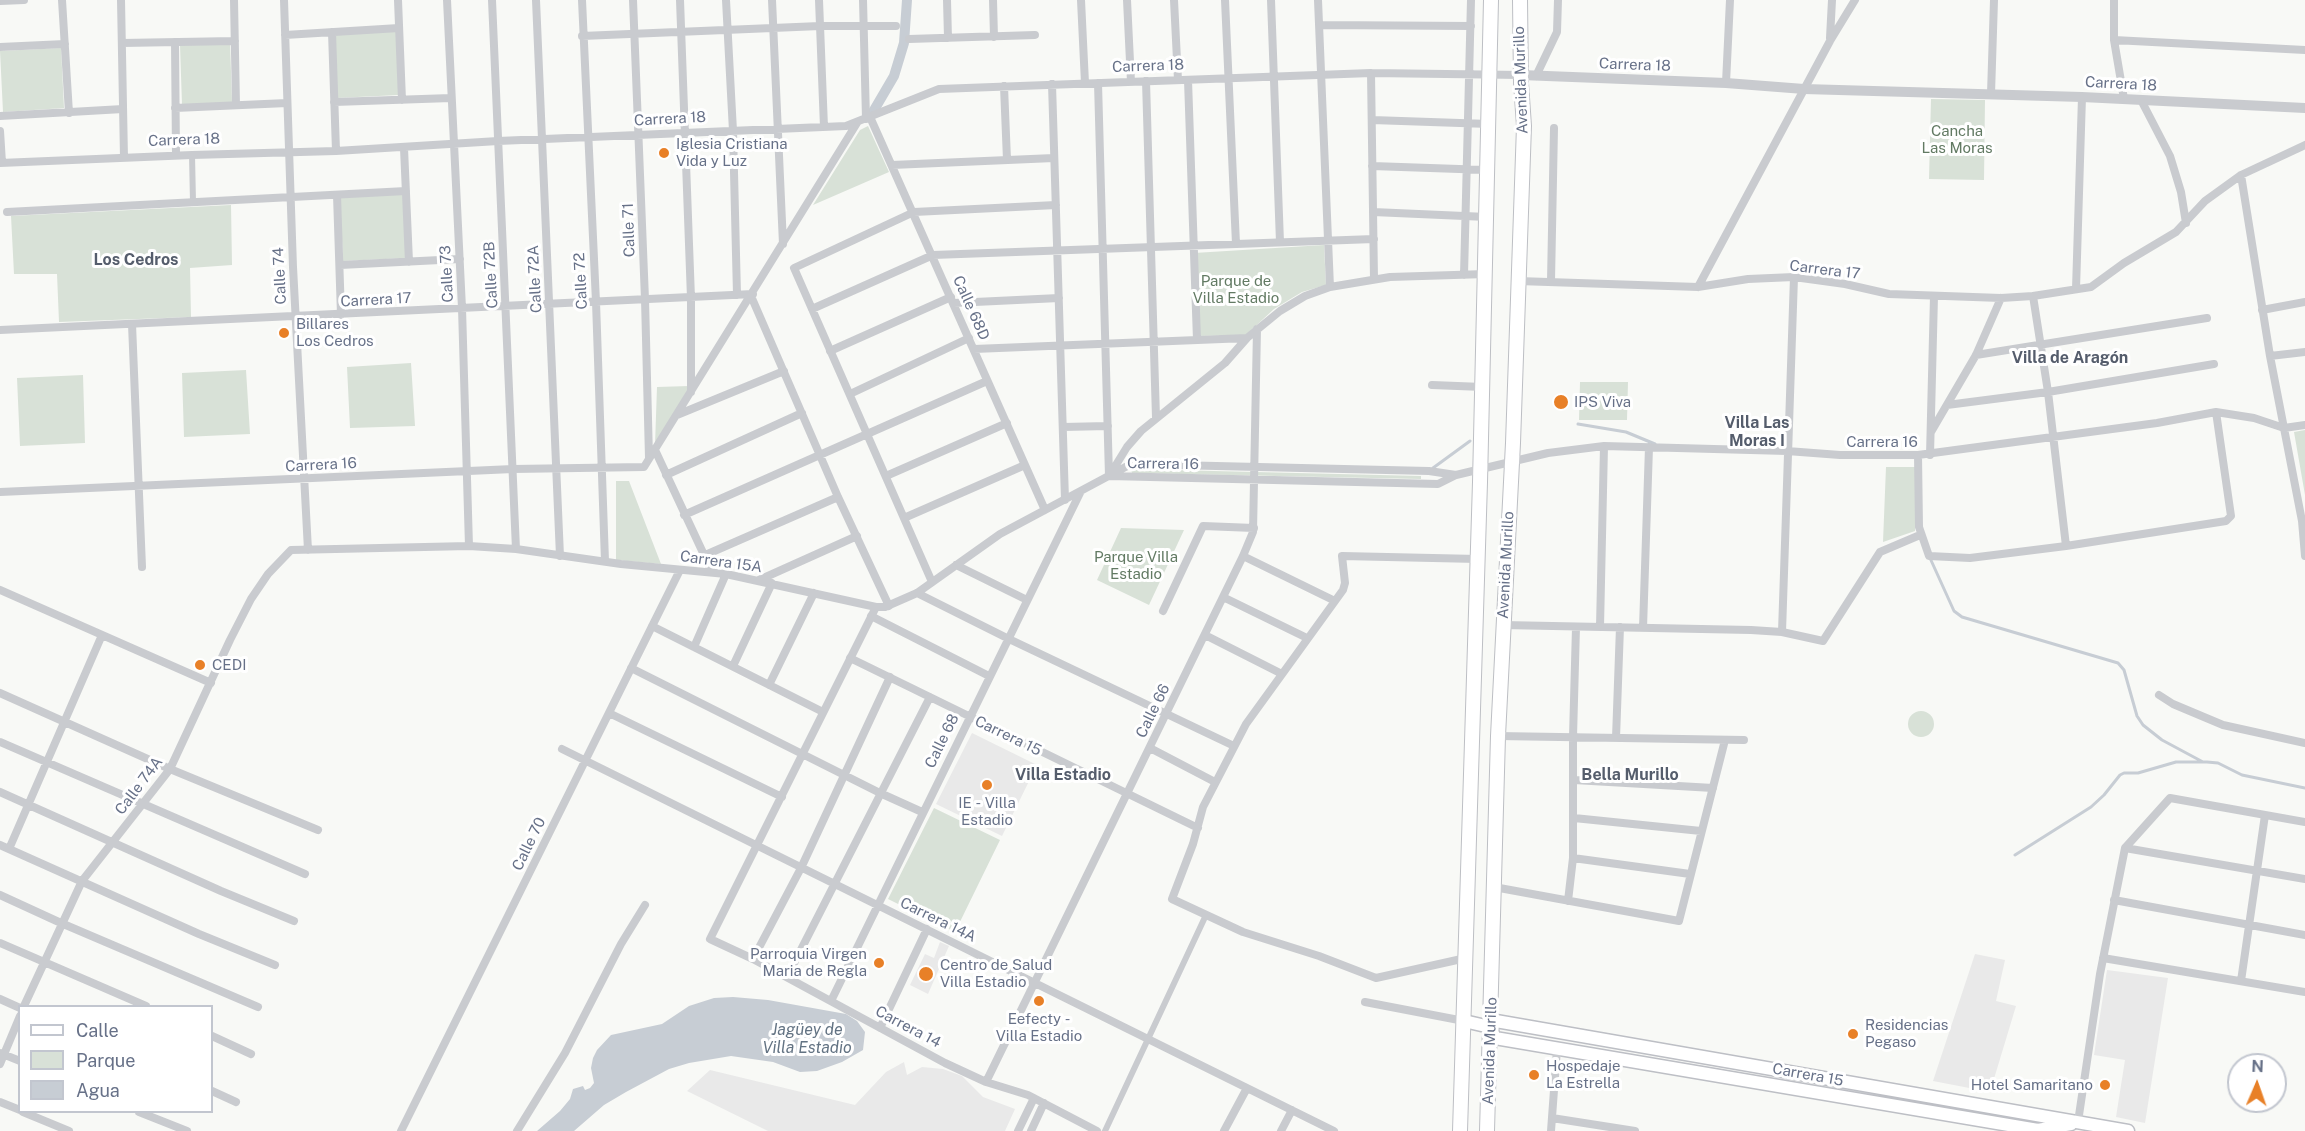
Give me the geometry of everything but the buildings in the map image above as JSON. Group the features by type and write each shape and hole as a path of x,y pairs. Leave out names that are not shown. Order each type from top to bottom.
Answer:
{"main road":[{"name":"Avenida Murillo","path":"1460,1131 1481,469 1491,0"},
{"name":"Avenida Murillo","path":"1487,1131 1498,736 1524,126 1520,0"},
{"name":"Carrera 15","path":"1464,1021 1490,1027"},
{"name":"Carrera 15","path":"1490,1027 1496,1021 2128,1131"},
{"name":"Carrera 15","path":"1490,1027 1495,1038 2038,1130"},
{"path":"1722,1077 1725,1061"},
{"path":"1928,1111 1931,1097"},
{"path":"2041,1116 2038,1130 2078,1122"}],"street":[{"path":"0,1 24,0"},
{"path":"62,0 69,113"},
{"path":"121,0 124,158"},
{"path":"234,0 236,105"},
{"name":"Calle 74","path":"284,0 290,196 308,550"},
{"path":"398,0 402,100"},
{"name":"Calle 73","path":"447,0 460,259 470,546"},
{"name":"Calle 72B","path":"492,0 516,549"},
{"name":"Calle 72A","path":"536,0 560,556"},
{"name":"Calle 72","path":"582,0 596,302 604,561"},
{"name":"Calle 71","path":"633,0 645,299 646,463"},
{"path":"680,0 691,298 691,393"},
{"path":"726,0 733,131 736,296"},
{"path":"772,0 783,244"},
{"path":"819,0 824,127"},
{"name":"Calle 68D","path":"863,0 868,118 914,212 1045,510"},
{"path":"947,0 948,38"},
{"path":"993,0 994,36"},
{"path":"1081,0 1086,83"},
{"path":"1127,0 1131,82"},
{"path":"1174,0 1178,80"},
{"path":"1225,0 1236,244"},
{"path":"1271,0 1280,242"},
{"path":"1318,0 1330,288"},
{"path":"1464,275 1471,0"},
{"path":"1536,76 1557,32 1558,0"},
{"path":"1726,83 1730,0"},
{"path":"1830,41 1832,0"},
{"path":"1698,287 1804,88 1855,0"},
{"path":"1991,94 1994,0"},
{"path":"2114,0 2114,40 2124,99"},
{"path":"1319,25 1471,26"},
{"path":"582,36 820,26 896,26"},
{"path":"285,34 399,28"},
{"path":"332,32 336,151"},
{"path":"909,39 1035,35"},
{"path":"2114,40 2305,50"},
{"path":"122,43 235,41"},
{"path":"175,42 176,155"},
{"path":"0,47 65,44"},
{"path":"1371,73 1374,279"},
{"name":"Carrera 18","path":"1,163 336,151 498,141 846,126 926,92 939,89 1371,73 1521,75 2305,108"},
{"path":"1188,80 1197,340"},
{"path":"1146,81 1156,418"},
{"path":"1098,83 1109,476"},
{"path":"1052,84 1065,500"},
{"path":"1004,86 1007,160"},
{"path":"2076,289 2082,97"},
{"path":"334,102 451,98"},
{"path":"2141,100 2170,156 2181,192 2186,223"},
{"path":"175,108 287,104"},
{"path":"0,117 123,109"},
{"path":"1372,120 1489,124"},
{"path":"646,463 857,123"},
{"path":"1551,281 1554,128"},
{"path":"0,131 1,163"},
{"path":"2186,223 2205,201 2241,175 2305,145"},
{"path":"404,148 409,262"},
{"path":"192,155 193,202"},
{"path":"892,165 1054,158"},
{"path":"1372,166 1488,170"},
{"path":"2241,175 2270,357 2302,521 2305,556"},
{"path":"7,212 406,191"},
{"path":"337,195 341,315"},
{"path":"932,582 794,268 914,212 1056,205"},
{"path":"1373,213 1487,217"},
{"name":"Carrera 17","path":"1518,281 1698,287 1748,279 1794,277 1845,284 1889,294 2001,298 2033,296 2091,287 2124,263 2176,232 2186,223"},
{"path":"812,309 933,255 1374,239"},
{"path":"340,265 460,259"},
{"path":"1109,476 1127,447 1156,418 1225,363 1257,329 1280,311 1305,296 1374,279 1486,274"},
{"path":"1782,632 1794,277"},
{"path":"752,295 838,497 889,606"},
{"name":"Carrera 17","path":"0,330 752,295"},
{"path":"1930,455 1934,296"},
{"path":"2033,296 2048,392 2066,546"},
{"path":"830,351 952,300 1059,298"},
{"path":"1930,433 1976,354 2001,298"},
{"path":"2262,309 2305,302"},
{"path":"1976,354 2041,346 2206,318"},
{"path":"132,324 142,567"},
{"name":"Calle 66","path":"986,1082 1244,556 1254,528 1257,329"},
{"path":"974,349 1247,338"},
{"path":"849,394 969,339"},
{"path":"2270,357 2305,352"},
{"path":"1947,405 2048,392 2214,364"},
{"path":"677,415 784,371"},
{"path":"684,514 821,456 987,381"},
{"path":"1432,385 1483,387"},
{"path":"1918,455 1920,535 1929,556 1970,558 2066,546 2226,521 2231,516 2216,412"},
{"name":"Carrera 16","path":"1109,476 1438,484 1456,475 1548,453 1604,446 1787,451 1840,455 1930,455 2216,412 2254,418 2284,428 2305,425"},
{"path":"666,475 802,413"},
{"path":"886,476 1007,423"},
{"path":"1063,427 1107,426"},
{"path":"1600,627 1604,446"},
{"path":"1643,628 1648,447"},
{"path":"655,450 712,572"},
{"name":"Carrera 16","path":"0,492 513,469 602,468 646,463"},
{"name":"Carrera 16","path":"1109,476 1131,464 1440,471 1456,475"},
{"path":"904,518 1024,465"},
{"name":"Carrera 15A","path":"291,550 470,546 516,549 726,574 876,607 889,606 917,593 1000,534 1109,476"},
{"name":"Calle 68","path":"831,1001 1080,493"},
{"path":"703,556 838,497"},
{"path":"1163,611 1203,526 1254,528"},
{"path":"1503,625 1782,632 1823,641 1880,552 1920,535"},
{"path":"758,580 857,536"},
{"name":"Calle 74A","path":"23,1005 82,881 170,769 251,599 268,574 291,550"},
{"path":"1244,556 1335,602"},
{"path":"1466,958 1376,978 1319,956 1243,932 1172,899 1198,828 1200,815 1246,724 1335,602 1345,583 1342,556 1478,559"},
{"path":"956,565 1027,600"},
{"name":"Calle 70","path":"401,1131 680,570"},
{"path":"694,647 726,574"},
{"path":"733,666 772,583"},
{"path":"0,590 211,683"},
{"path":"769,685 814,593"},
{"path":"917,593 1234,746"},
{"path":"1223,597 1307,638"},
{"path":"757,846 876,607"},
{"path":"871,616 989,676"},
{"path":"652,626 823,712"},
{"path":"1568,901 1573,858 1576,627"},
{"path":"1616,738 1620,627"},
{"path":"9,849 102,635"},
{"path":"1205,635 1282,674"},
{"name":"Carrera 15","path":"850,658 1198,828"},
{"path":"631,668 922,812"},
{"path":"753,959 801,868 890,677"},
{"path":"0,693 170,769 318,830"},
{"path":"2159,695 2173,704 2223,725 2305,743"},
{"path":"787,978 930,697"},
{"path":"609,713 782,797"},
{"path":"1498,736 1744,740"},
{"path":"1494,887 1679,921 1725,740"},
{"path":"0,742 305,874"},
{"name":"Carrera 14A","path":"562,748 1334,1131"},
{"path":"1150,748 1215,782"},
{"path":"1574,780 1713,788"},
{"path":"0,792 294,921"},
{"path":"2078,1122 2103,958 2125,848 2170,798 2305,822"},
{"path":"2241,981 2265,815"},
{"path":"1574,818 1701,831"},
{"path":"0,845 199,934 275,965"},
{"name":"Carrera 14","path":"757,846 710,939 753,959 945,1063 986,1082 1034,1098 1097,1131"},
{"path":"2125,848 2305,879"},
{"path":"1573,858 1690,874"},
{"path":"0,895 258,1007"},
{"path":"2114,900 2305,935"},
{"path":"517,1131 565,1053 621,944 645,905"},
{"path":"1105,1131 1206,915"},
{"path":"880,1028 927,930"},
{"path":"0,943 144,1005"},
{"path":"2103,958 2305,992"},
{"path":"0,999 18,1006"},
{"path":"1365,1002 1464,1021"},
{"path":"0,1065 2,1053 18,1020"},
{"path":"213,1036 251,1054"},
{"path":"1551,1131 1557,1049"},
{"path":"2,1053 18,1060"},
{"path":"1224,1131 1247,1088"},
{"path":"213,1091 236,1102"},
{"path":"1018,1131 1034,1098"},
{"path":"0,1102 18,1110"},
{"path":"1031,1131 1044,1103"},
{"path":"1281,1131 1292,1110"},
{"path":"26,1113 69,1131"},
{"path":"142,1113 187,1131"},
{"path":"1552,1119 1635,1131"}],"shaded area":[{"name":"IE - Villa Estadio","path":"972,733 1037,765 1002,836 936,804"},
{"name":"Centro de Salud Villa Estadio","path":"940,942 949,946 928,994 910,985 925,954 934,958"},
{"path":"1975,954 2005,960 1996,1001 2016,1006 1990,1092 1933,1081"},
{"path":"2107,970 2168,978 2145,1123 2116,1117 2125,1060 2094,1055"},
{"path":"904,1062 907,1075 922,1067 943,1069 962,1076 983,1097 1015,1109 1005,1131 768,1131 687,1091 710,1070 855,1105 886,1072"}],"green space":[{"path":"396,31 399,95 336,98 333,34"},
{"path":"230,42 232,102 182,105 180,45"},
{"path":"61,48 64,108 3,112 0,51"},
{"name":"Cancha Las Moras","path":"1931,99 1985,100 1984,180 1929,179"},
{"path":"868,126 889,172 813,205 860,130"},
{"path":"403,194 406,258 343,261 340,197"},
{"path":"231,205 232,265 190,268 191,317 59,322 57,274 14,274 11,216"},
{"name":"Parque de Villa Estadio","path":"1324,245 1326,285 1302,292 1274,309 1246,335 1199,336 1194,253"},
{"path":"411,363 415,426 350,428 347,367"},
{"path":"246,370 250,434 184,437 182,373"},
{"path":"83,375 85,443 20,446 17,378"},
{"path":"1580,382 1628,382 1627,420 1579,420"},
{"path":"689,386 679,409 655,445 657,387"},
{"path":"2305,430 2305,495 2294,432"},
{"path":"1886,467 1915,467 1915,531 1883,542"},
{"path":"1131,469 1421,476 1421,479 1132,473"},
{"path":"616,481 629,481 661,564 616,560"},
{"name":"Parque Villa Estadio","path":"1121,528 1184,530 1149,605 1097,580"},
{"path":"1921,711 1930,715 1934,724 1930,733 1921,737 1912,733 1908,724 1912,715"},
{"path":"934,808 1000,840 955,932 888,899"}],"water":[{"name":"Jagüey de Villa Estadio","path":"714,998 768,1000 846,1014 857,1021 865,1032 863,1050 842,1062 817,1071 800,1072 773,1062 731,1056 689,1063 669,1069 604,1105 574,1131 537,1131 560,1111 570,1099 573,1089 583,1086 585,1090 594,1083 591,1068 593,1058 611,1035 662,1024 689,1006"}],"waterway":[{"path":"870,117 894,76 904,43 907,0"},
{"path":"1578,424 1626,432 1655,444"},
{"path":"1433,468 1470,441"},
{"path":"1930,558 1954,611 1962,617 2118,663 2124,670 2137,716 2143,725 2162,740 2203,762"},
{"path":"2015,855 2091,807 2124,773 2138,773 2176,762 2207,762 2218,763 2242,775 2305,788"}],"place":[{"name":"Iglesia Cristiana Vida y Luz","path":"664,153"},
{"name":"Billares Los Cedros","path":"284,333"},
{"name":"IPS Viva","path":"1561,402"},
{"name":"CEDI","path":"200,665"},
{"name":"IE - Villa Estadio","path":"987,785"},
{"name":"Parroquia Virgen Maria de Regla","path":"879,963"},
{"name":"Centro de Salud Villa Estadio","path":"926,974"},
{"name":"Eefecty - Villa Estadio","path":"1039,1001"},
{"name":"Residencias Pegaso","path":"1853,1034"},
{"name":"Hospedaje La Estrella","path":"1534,1075"},
{"name":"Hotel Samaritano","path":"2105,1085"}],"district":[{"name":"Los Cedros","path":"136,260"},
{"name":"Villa de Aragón","path":"2070,358"},
{"name":"Villa Las Moras I","path":"1757,432"},
{"name":"Villa Estadio","path":"1063,775"},
{"name":"Bella Murillo","path":"1630,775"}]}
